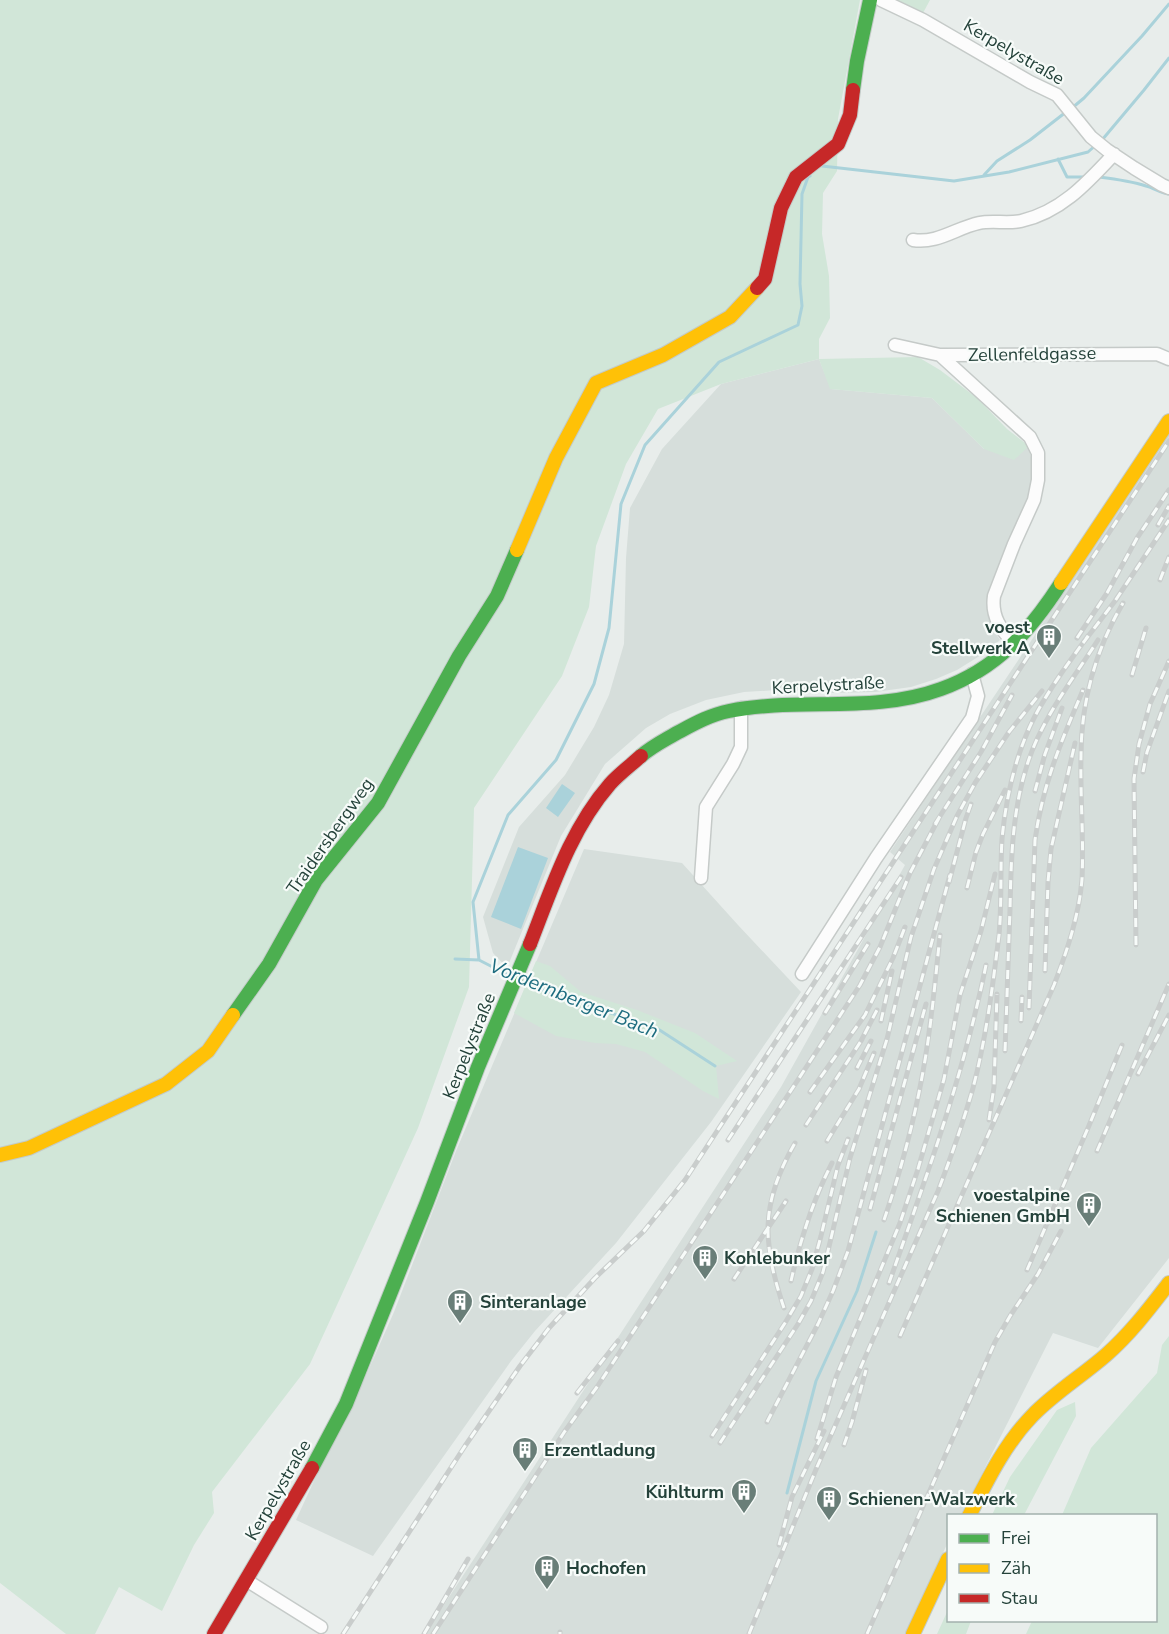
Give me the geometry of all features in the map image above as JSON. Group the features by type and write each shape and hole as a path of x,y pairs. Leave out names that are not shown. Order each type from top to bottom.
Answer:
{"main road":[{"name":"Traidersbergweg","path":"0,1155 29,1148 166,1084 208,1051 270,964 316,880 378,803 459,656 497,596 556,458 596,383 663,355 730,317 765,279 782,208 796,177 838,144 850,115 857,61 870,0"},
{"name":"Kerpelystraße","path":"214,1634 320,1455 346,1404 478,1067 567,851 586,816 611,783 650,748 698,722 727,711 771,705 887,701 907,698 941,689 991,662 1014,644 1055,594 1169,421"},
{"path":"970,1514 998,1461 1021,1428 1046,1401 1115,1347 1143,1317 1169,1283"},
{"path":"913,1634 947,1561"}],"street":[{"name":"Kerpelystraße","path":"881,0 923,20 1030,82 1057,95 1091,136 1110,152 1169,188"},
{"path":"913,240 923,242 936,239 981,222 1023,221 1046,213 1087,183 1110,152"},
{"name":"Zellenfeldgasse","path":"895,345 940,355 1157,354 1169,359"},
{"path":"940,355 1030,437 1038,453 1038,480 1034,500 994,596 994,614 999,626 1014,644"},
{"path":"802,974 876,858 972,718 978,696 972,674"},
{"path":"701,878 706,807 741,747 741,708"},
{"path":"246,1580 321,1627"}],"shaded area":[{"path":"819,359 831,389 932,398 984,449 1029,446 1035,481 990,616 993,630 1000,640 986,652 957,670 911,687 875,692 833,693 776,690 744,692 706,700 670,714 646,728 605,764 561,836 507,968 493,953 483,917 519,827 565,775 594,727 609,695 624,644 630,508 662,449 721,384"},
{"path":"1169,430 1169,1258 1098,1348 1053,1333 962,1514 947,1514 947,1544 906,1634 425,1634 781,1087 905,865 890,852"},
{"path":"584,849 682,863 801,992 711,1122 616,1243 535,1331 511,1361 373,1556 296,1520 325,1457 345,1423 394,1312 456,1151"}],"green space":[{"path":"0,0 860,0 838,119 837,171 823,193 822,234 829,276 830,318 819,339 819,359 721,384 658,409 626,464 596,546 589,607 562,676 474,808 469,987 418,1128 310,1364 212,1492 214,1513 194,1545 162,1611 119,1587 95,1634 66,1634 0,1583"},
{"path":"890,0 930,0 923,13 918,14"},
{"path":"918,357 940,370 977,398 1007,429 1029,446 1014,460 984,449 932,398 830,389 819,359"},
{"path":"536,961 550,966 581,992 637,1010 695,1033 737,1061 716,1066 719,1099 703,1091 645,1052 616,1044 556,1036 514,1013"},
{"path":"1169,1336 1169,1634 1026,1634 1032,1622 1157,1622 1157,1514 1062,1514 1091,1448 1157,1373 1162,1345"},
{"path":"1075,1402 1076,1416 1025,1514 992,1514 1010,1477 1057,1410"},
{"path":"947,1612 947,1622 971,1622 966,1634 937,1634"}],"water":[{"path":"562,784 575,793 558,817 546,808"},
{"path":"518,847 548,858 521,929 491,917"}],"waterway":[{"path":"1072,108 1142,36 1169,4"},
{"name":"Vordernberger Bach","path":"1102,140 1169,58"},
{"path":"984,175 997,161 1030,140 1066,112"},
{"name":"Vordernberger Bach","path":"822,166 954,181 1009,172 1088,152 1097,144"},
{"path":"1058,159 1067,177 1085,177"},
{"name":"Vordernberger Bach","path":"510,976 479,960 473,902 508,815 556,760 594,684 609,628 621,504 645,445 719,362 798,325 802,306 800,284 802,194 810,176"},
{"path":"1099,177 1135,183 1169,194"},
{"path":"455,959 479,960"},
{"name":"Vordernberger Bach","path":"521,981 658,1029 715,1066"},
{"name":"Vordernberger Bach","path":"787,1493 816,1381 857,1291 876,1232"}],"railway":[{"path":"343,1634 465,1446 520,1366 549,1328 595,1278 644,1231 685,1180 1169,441"},
{"path":"1077,638 1107,593 1137,538 1169,490"},
{"path":"1158,525 1169,506"},
{"path":"1083,643 1115,601 1169,520"},
{"path":"1160,580 1169,557"},
{"path":"900,1336 1054,985 1068,946 1082,879 1081,756 1087,696 1098,657 1123,603"},
{"path":"1132,675 1146,628"},
{"path":"749,1634 817,1467 938,1191 957,1140 973,1088 989,1012 999,935 1002,839 1013,776 1022,745 1035,716 1053,685 1088,636"},
{"path":"1005,1051 1012,854 1023,780 1034,745 1042,729 1098,640"},
{"path":"1136,945 1134,779 1139,744 1150,704 1169,661"},
{"path":"1029,1008 1035,840 1038,819 1054,763 1083,690"},
{"path":"720,1443 798,1324 823,1272 850,1158 887,1039 911,937 934,869 957,816 975,783 1009,732 1042,691"},
{"path":"1143,772 1147,752 1169,691"},
{"path":"935,824 981,752 1012,695"},
{"path":"1035,791 1045,754 1062,708"},
{"path":"1045,971 1051,849 1075,743"},
{"path":"967,888 976,852 1005,790"},
{"path":"949,882 971,804"},
{"path":"433,1634 860,985 880,947 910,873 939,818"},
{"path":"817,1439 836,1377 900,1223 918,1169 944,1079 960,995 981,931 995,874"},
{"path":"767,1422 818,1324 848,1251 950,875"},
{"path":"728,1140 901,877"},
{"path":"810,1092 865,1015 893,958 905,927"},
{"path":"884,1220 906,1149 918,1095 930,1024 940,935"},
{"path":"825,1013 868,944"},
{"path":"889,1283 955,1086 986,965"},
{"path":"881,1021 892,971"},
{"path":"1097,1151 1169,984"},
{"path":"989,1120 994,1087 997,994"},
{"path":"1021,1021 1022,997"},
{"path":"870,1209 926,1004"},
{"path":"806,1125 861,1041 877,1010"},
{"path":"1138,1074 1169,1015"},
{"path":"857,1068 871,1041"},
{"path":"1027,1270 1122,1045"},
{"path":"827,1141 859,1089 874,1053"},
{"path":"712,1436 801,1296 812,1269 838,1165 848,1139"},
{"path":"784,1308 772,1263 768,1224 775,1185 795,1143"},
{"path":"791,1281 808,1221 832,1163"},
{"path":"734,1279 786,1201"},
{"path":"867,1634 995,1342 1038,1274 1061,1231"},
{"path":"577,1393 618,1341"},
{"path":"844,1445 866,1370"},
{"path":"779,1545 792,1497 824,1431"},
{"path":"424,1634 468,1559"}],"traffic: fast":[{"path":"853,90 870,0"},
{"path":"233,1015 269,964 316,880 378,803 459,656 497,596 517,550"},
{"path":"641,756 657,744 694,724 729,711 782,705 889,701 915,697 961,681 979,671 1010,646 1037,617 1061,583"},
{"path":"312,1468 346,1404 478,1067 530,944"}],"traffic: slow":[{"path":"517,550 556,458 596,383 663,355 730,317 757,288"},
{"path":"1061,583 1169,421"},
{"path":"0,1155 29,1148 166,1084 208,1051 233,1015"},
{"path":"970,1514 997,1464 1022,1427 1049,1400 1115,1347 1169,1283"},
{"path":"913,1634 947,1561"}],"traffic: jam":[{"path":"757,288 765,279 781,208 796,177 838,144 850,115 853,90"},
{"path":"530,944 563,860 584,821 610,784 641,756"},
{"path":"214,1634 312,1468"}],"place":[{"name":"voest Stellwerk A","path":"1049,660"},
{"name":"voestalpine Schienen GmbH","path":"1089,1228"},
{"name":"Kohlebunker","path":"705,1281"},
{"name":"Sinteranlage","path":"460,1325"},
{"name":"Erzentladung","path":"525,1473"},
{"name":"Kühlturm","path":"744,1515"},
{"name":"Schienen-Walzwerk","path":"829,1522"},
{"name":"Hochofen","path":"547,1591"}]}
